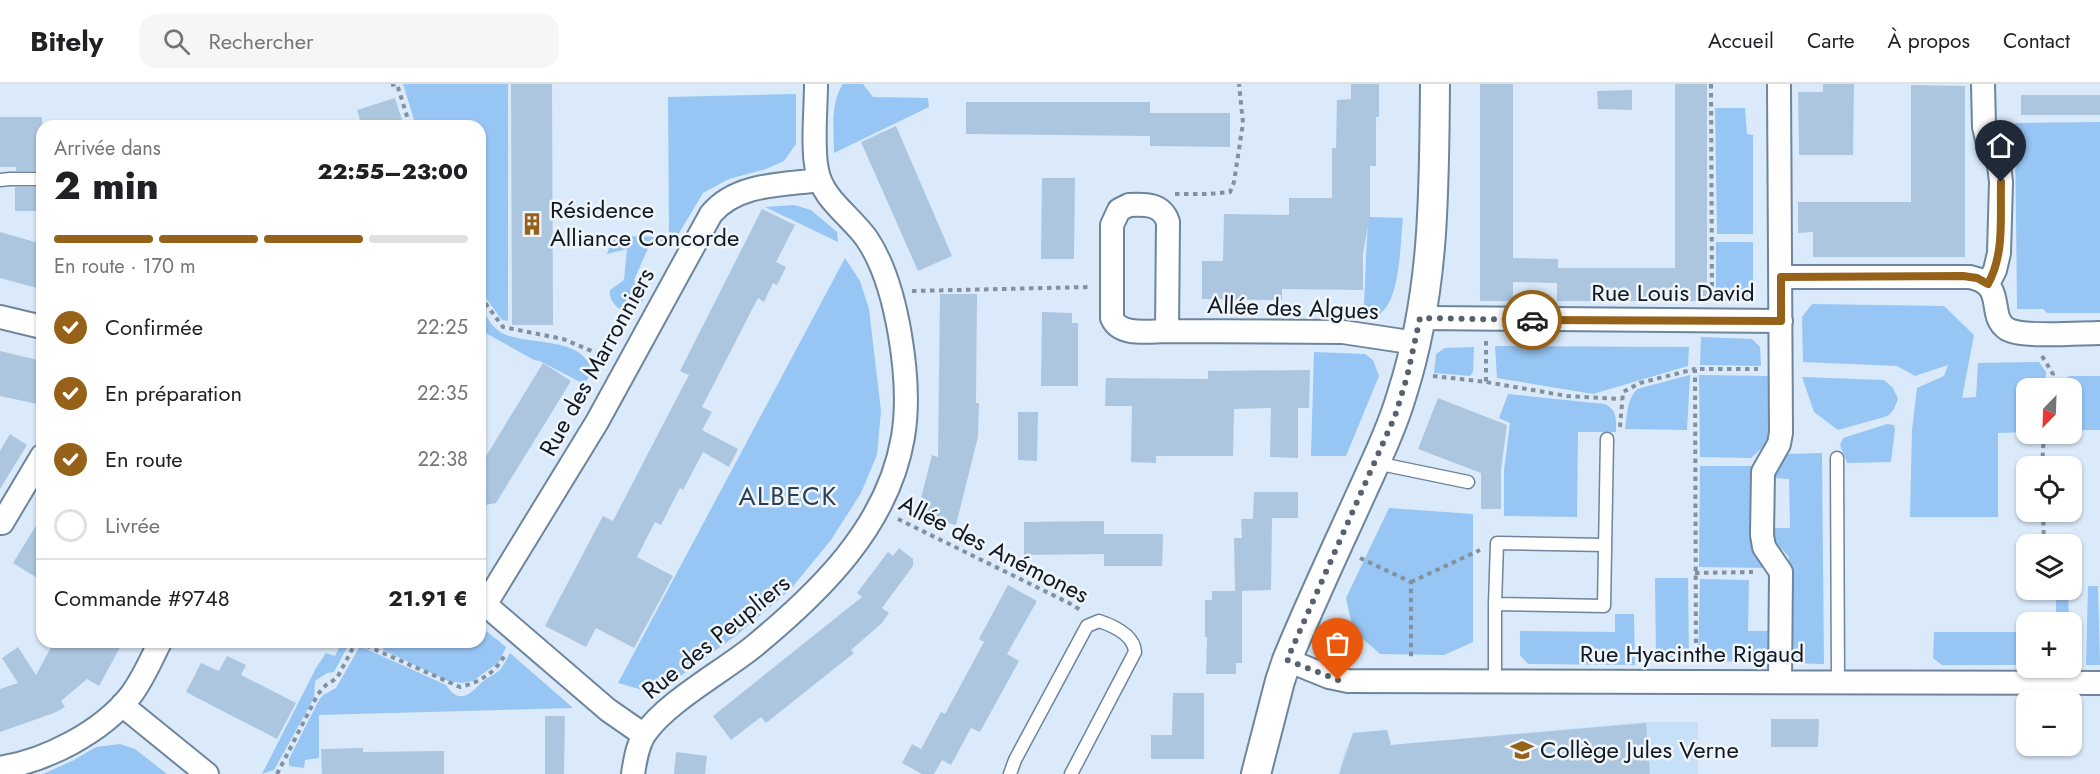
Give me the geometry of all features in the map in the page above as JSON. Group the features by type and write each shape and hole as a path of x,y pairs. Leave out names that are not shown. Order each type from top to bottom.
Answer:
{"street":[{"name":"Rue des Peupliers","path":"633,774 639,745 654,723 671,707 754,646 806,600 847,556 877,509 890,483 897,461 903,437 906,402 902,349 888,292 871,247 832,200 820,180 816,162 816,84"},
{"path":"1256,774 1287,660 1376,463 1402,395 1418,331 1431,257 1434,215 1435,84"},
{"path":"1779,84 1782,433 1779,444 1763,472 1762,524 1764,547 1781,572 1780,682"},
{"path":"1983,84 1984,127 1998,165 2001,182 1999,253 1995,270 1988,284 1994,292 2001,323 2009,330 2029,334 2100,333"},
{"name":"Rue des Marronniers","path":"486,597 597,422 711,214 735,194 747,190 820,180"},
{"name":"Allée des Algues","path":"1167,331 1169,228 1164,213 1156,207 1129,205 1119,210 1112,225 1112,313 1113,322 1133,332 1418,331"},
{"name":"Rue Louis David","path":"1781,277 1963,276 1977,278 1988,284"},
{"path":"0,317 36,326"},
{"name":"Rue Louis David","path":"1418,331 1781,321"},
{"path":"2,523 36,466"},
{"name":"Rue des Marronniers","path":"486,606 619,719 644,735"},
{"path":"0,768 38,758 87,733 122,705 138,685 157,648"},
{"name":"Rue Hyacinthe Rigaud","path":"1287,660 1338,680 2100,683"},
{"path":"122,705 207,774"}],"lane":[{"path":"0,180 36,179"},
{"path":"1495,604 1604,606 1607,443"},
{"path":"1837,458 1838,682"},
{"path":"1376,463 1468,482"},
{"path":"1494,680 1497,543 1605,545"},
{"path":"1010,774 1015,760 1087,626 1093,622 1105,623 1128,636 1136,652 1071,774"}],"path":[{"path":"391,85 397,84 408,120"},
{"path":"1711,84 1712,305"},
{"path":"888,292 1112,287"},
{"path":"486,304 503,327 563,339 628,367"},
{"path":"1486,341 1486,382"},
{"path":"2042,356 2053,374 2052,378"},
{"path":"1607,443 1619,440 1623,392 1640,383 1695,369 1764,369"},
{"path":"1695,369 1696,669"},
{"path":"1426,375 1486,382 1567,396 1622,399"},
{"name":"Allée des Anémones","path":"877,509 1069,603 1093,622"},
{"path":"1337,548 1411,582 1497,543"},
{"path":"1695,573 1781,572"},
{"path":"1411,582 1411,681"},
{"path":"375,648 460,687 476,683 496,669 517,631"},
{"path":"277,774 318,694 337,678 354,648"}],"shaded area":[{"path":"403,84 508,84 508,321 502,320 486,298 486,120 414,120"},
{"path":"843,84 863,84 873,97 928,98 929,107 834,153 834,108"},
{"path":"796,94 796,144 784,161 766,169 729,179 703,193 672,245 650,244 634,280 643,285 644,289 640,305 635,311 620,309 613,303 610,290 624,280 627,249 607,254 610,245 617,236 669,237 668,97"},
{"path":"1715,108 1745,108 1747,134 1753,135 1753,234 1717,234"},
{"path":"2100,122 2100,313 2047,313 2043,309 2017,309 2015,123"},
{"path":"794,205 811,210 837,232 838,242 765,207"},
{"path":"1369,217 1403,218 1396,282 1392,294 1388,305 1381,313 1369,319 1363,317"},
{"path":"1716,242 1753,242 1753,300 1716,301"},
{"path":"845,258 860,281 869,309 881,411 877,455 861,493 831,540 790,590 738,634 664,688 646,691 618,683"},
{"path":"1812,304 1944,306 1974,335 1962,398 1976,397 1978,363 2039,362 2046,372 2046,378 2016,378 2016,432 1998,433 1998,517 1910,517 1912,430 1917,388 1944,376 1948,365 1915,376 1897,366 1803,362 1802,317"},
{"path":"486,316 493,326 504,334 515,338 556,344 579,353 588,361 592,373 584,384 486,333"},
{"path":"1701,337 1752,339 1760,347 1761,366 1700,365"},
{"path":"1495,346 1689,347 1688,366 1593,394 1497,378"},
{"path":"1474,347 1473,372 1470,376 1434,373 1436,354 1445,348"},
{"path":"1314,352 1365,354 1373,360 1379,376 1346,456 1311,456"},
{"path":"1690,375 1687,430 1625,429 1629,403 1637,389"},
{"path":"1699,375 1770,376 1771,440 1751,458 1700,457"},
{"path":"2100,376 2100,430 2082,430 2082,378 2066,378"},
{"path":"1802,377 1884,380 1893,388 1898,399 1888,416 1838,430 1814,412"},
{"path":"1508,394 1605,404 1614,412 1616,432 1578,432 1577,517 1504,516 1504,470 1510,423 1499,418"},
{"path":"1887,424 1894,425 1895,429 1891,462 1847,463 1840,445 1843,438"},
{"path":"1822,453 1824,664 1789,663 1789,557 1773,539 1773,528 1790,528 1789,479 1773,478 1772,469 1788,454"},
{"path":"1700,466 1752,466 1751,550 1769,568 1699,567"},
{"path":"1389,508 1473,514 1473,642 1444,655 1380,654 1353,630 1346,598"},
{"path":"1655,578 1688,578 1689,657 1656,658"},
{"path":"1700,579 1749,580 1748,631 1770,631 1769,662 1698,661"},
{"path":"2088,586 2098,586 2100,665 2086,665"},
{"path":"2056,600 2068,600 2069,612 2056,612"},
{"path":"1615,614 1634,614 1635,665 1528,664 1520,655 1520,631 1615,632"},
{"path":"486,631 506,647 499,662 473,681 461,683 448,681 383,650 383,648 486,648"},
{"path":"1934,632 2016,632 2016,665 1942,665 1933,658"},
{"path":"339,648 347,648 334,672 327,673 315,681 314,698 274,770 262,774 316,668 326,653 335,656"},
{"path":"359,648 364,648 446,685 450,691 459,696 467,695 500,670 510,653 573,708 319,715 319,758 305,760 304,768 289,766 289,759 319,700 336,688"},
{"name":"Collège Jules Verne","path":"1645,722 1698,722 1698,774 1339,774 1353,733 1387,730 1391,745"},
{"path":"120,744 135,749 167,774 43,774 96,747"}],"building":[{"name":"Résidence Alliance Concorde","path":"511,84 552,84 553,325 512,325"},
{"path":"1351,84 1379,84 1376,166 1370,166 1370,216 1363,253 1363,290 1282,289 1282,300 1202,299 1202,261 1223,261 1224,214 1289,215 1289,198 1332,198 1332,148 1336,148 1337,100 1351,99"},
{"path":"1480,84 1513,84 1513,258 1558,259 1558,268 1675,268 1675,84 1707,84 1707,301 1557,301 1557,283 1513,282 1513,301 1480,301"},
{"path":"1823,84 1854,84 1853,155 1799,155 1798,92 1823,92"},
{"path":"1911,85 1965,86 1965,257 1813,257 1813,232 1798,233 1798,202 1911,202"},
{"path":"1632,90 1632,110 1598,109 1597,91"},
{"path":"2021,95 2100,95 2100,115 2021,115"},
{"path":"395,98 402,120 360,120 357,110"},
{"path":"966,102 1150,102 1150,113 1230,113 1230,147 1150,146 1150,136 966,134"},
{"path":"0,117 42,117 42,120 36,120 36,171 16,171 16,167 0,167"},
{"path":"896,126 952,256 918,271 861,142"},
{"path":"1042,178 1075,178 1074,259 1041,259"},
{"path":"15,187 36,187 36,211 15,211"},
{"path":"762,209 795,225 776,262 786,267 777,285 773,283 764,302 758,298 702,407 712,412 702,430 738,449 729,467 703,452 683,490 680,488 661,525 655,522 637,557 673,576 634,648 596,628 586,647 545,626 603,516 613,521 689,375 680,371"},
{"path":"0,232 36,242 36,288 0,278"},
{"path":"940,294 977,294 978,437 956,525 923,517 926,507 919,506 932,455 938,457"},
{"path":"1042,312 1072,313 1072,323 1078,323 1078,386 1041,386"},
{"path":"0,351 36,360 36,404 0,396"},
{"path":"543,363 571,381 496,503 486,505 486,456"},
{"path":"1310,370 1309,408 1298,408 1298,458 1270,457 1271,408 1234,409 1233,456 1156,456 1156,463 1131,462 1132,406 1105,406 1106,378 1208,379 1208,371"},
{"path":"1438,398 1507,425 1501,470 1501,509 1481,509 1481,473 1418,449"},
{"path":"1018,412 1038,412 1037,461 1018,460"},
{"path":"10,434 27,445 0,489 0,451"},
{"path":"1254,492 1298,492 1298,518 1272,518 1271,590 1242,591 1242,663 1236,663 1236,674 1206,674 1205,600 1212,600 1212,591 1235,591 1234,538 1242,538 1241,519 1253,519"},
{"path":"1104,521 1104,534 1163,534 1162,566 1104,566 1104,554 1024,555 1024,522"},
{"path":"36,526 36,577 13,563"},
{"path":"899,548 913,559 913,566 882,608 889,613 882,623 851,650 854,653 766,723 761,717 731,740 713,716 862,597 857,593 888,552 893,556"},
{"path":"1008,585 1037,601 1007,654 1019,661 980,732 971,728 951,765 942,760 934,774 922,774 902,763 912,744 921,749 941,712 945,714 984,642 979,639"},
{"path":"18,647 36,675 51,648 120,648 99,686 87,679 61,701 65,707 0,732 0,689 18,683 2,658"},
{"path":"227,656 246,665 241,675 296,703 277,739 186,692 201,663 219,671"},
{"path":"1173,693 1204,693 1204,759 1151,759 1151,735 1172,735"},
{"path":"545,716 565,716 564,774 545,774"},
{"path":"1771,719 1819,719 1818,747 1771,747"},
{"name":"Collège Jules Verne","path":"1646,723 1650,774 1339,774 1353,733 1387,730 1391,745"},
{"path":"363,748 363,752 444,751 444,774 322,774 321,749"},
{"path":"676,752 707,756 705,774 674,774"}],"way so far":[{"path":"1338,680 1287,660 1395,416 1412,360 1420,318 1532,320"}],"place":[{"name":"Résidence Alliance Concorde","path":"532,224"},
{"name":"Collège Jules Verne","path":"1522,750"}],"district":[{"name":"ALBECK","path":"788,496"}],"route":[{"path":"1532,320 1781,321 1781,277 1963,276 1977,278 1988,284 1998,261 2001,182"}]}
